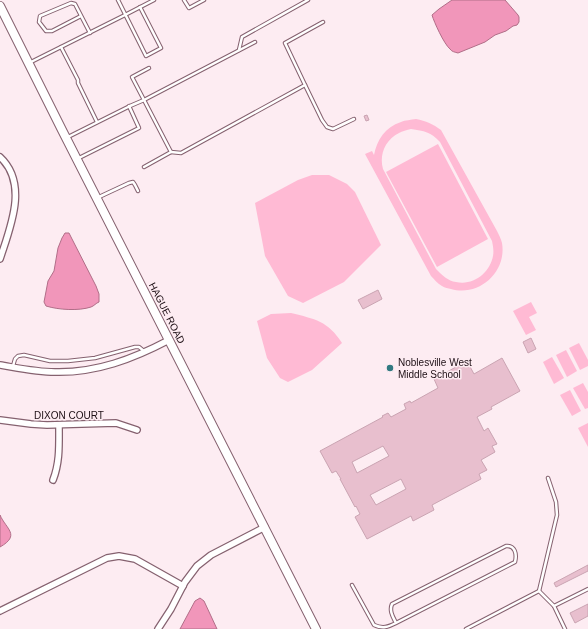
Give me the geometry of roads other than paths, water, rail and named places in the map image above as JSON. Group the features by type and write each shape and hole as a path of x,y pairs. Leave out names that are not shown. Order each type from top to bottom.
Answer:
{"main road":[{"name":"HAGUE ROAD","path":"0,6 76,159 316,629"}],"street":[{"path":"0,157 6,162 11,172 15,184 16,196 15,207 0,260"},
{"path":"0,365 54,372 100,368 117,363 169,340"},
{"name":"DIXON COURT","path":"0,420 31,424 59,425 116,424 137,430"},
{"path":"53,480 58,468 59,425"},
{"path":"158,629 183,586 194,570 204,560 265,527"},
{"path":"0,611 107,558 119,556 134,559 183,586"}],"lane":[{"path":"118,0 146,56 161,48 140,7"},
{"path":"29,63 125,15 146,2 154,0"},
{"path":"184,0 189,8 204,0"},
{"path":"239,50 242,37 308,0"},
{"path":"81,16 52,31 46,31 39,22 40,16 71,3 75,4 90,33"},
{"path":"323,22 285,43 322,120 327,127 333,129 338,128 354,119"},
{"path":"66,138 144,100 255,42"},
{"path":"61,47 97,122"},
{"path":"150,68 132,77 170,152"},
{"path":"144,167 170,152 180,152 305,85"},
{"path":"76,159 139,128 129,106"},
{"path":"97,198 133,182 138,191"},
{"path":"12,367 15,359 18,356 24,355 50,361 68,361 95,358 134,347 139,347 144,352"},
{"path":"466,629 538,591 556,515 556,502 548,478"},
{"path":"352,585 374,625 379,628 387,628 515,562 516,552 513,547 509,545 506,546 392,604 390,607 391,613 396,623"},
{"path":"554,606 588,589"},
{"path":"538,591 554,606 566,629"}],"place":[{"name":"Noblesville West Middle School","path":"390,368"}]}
